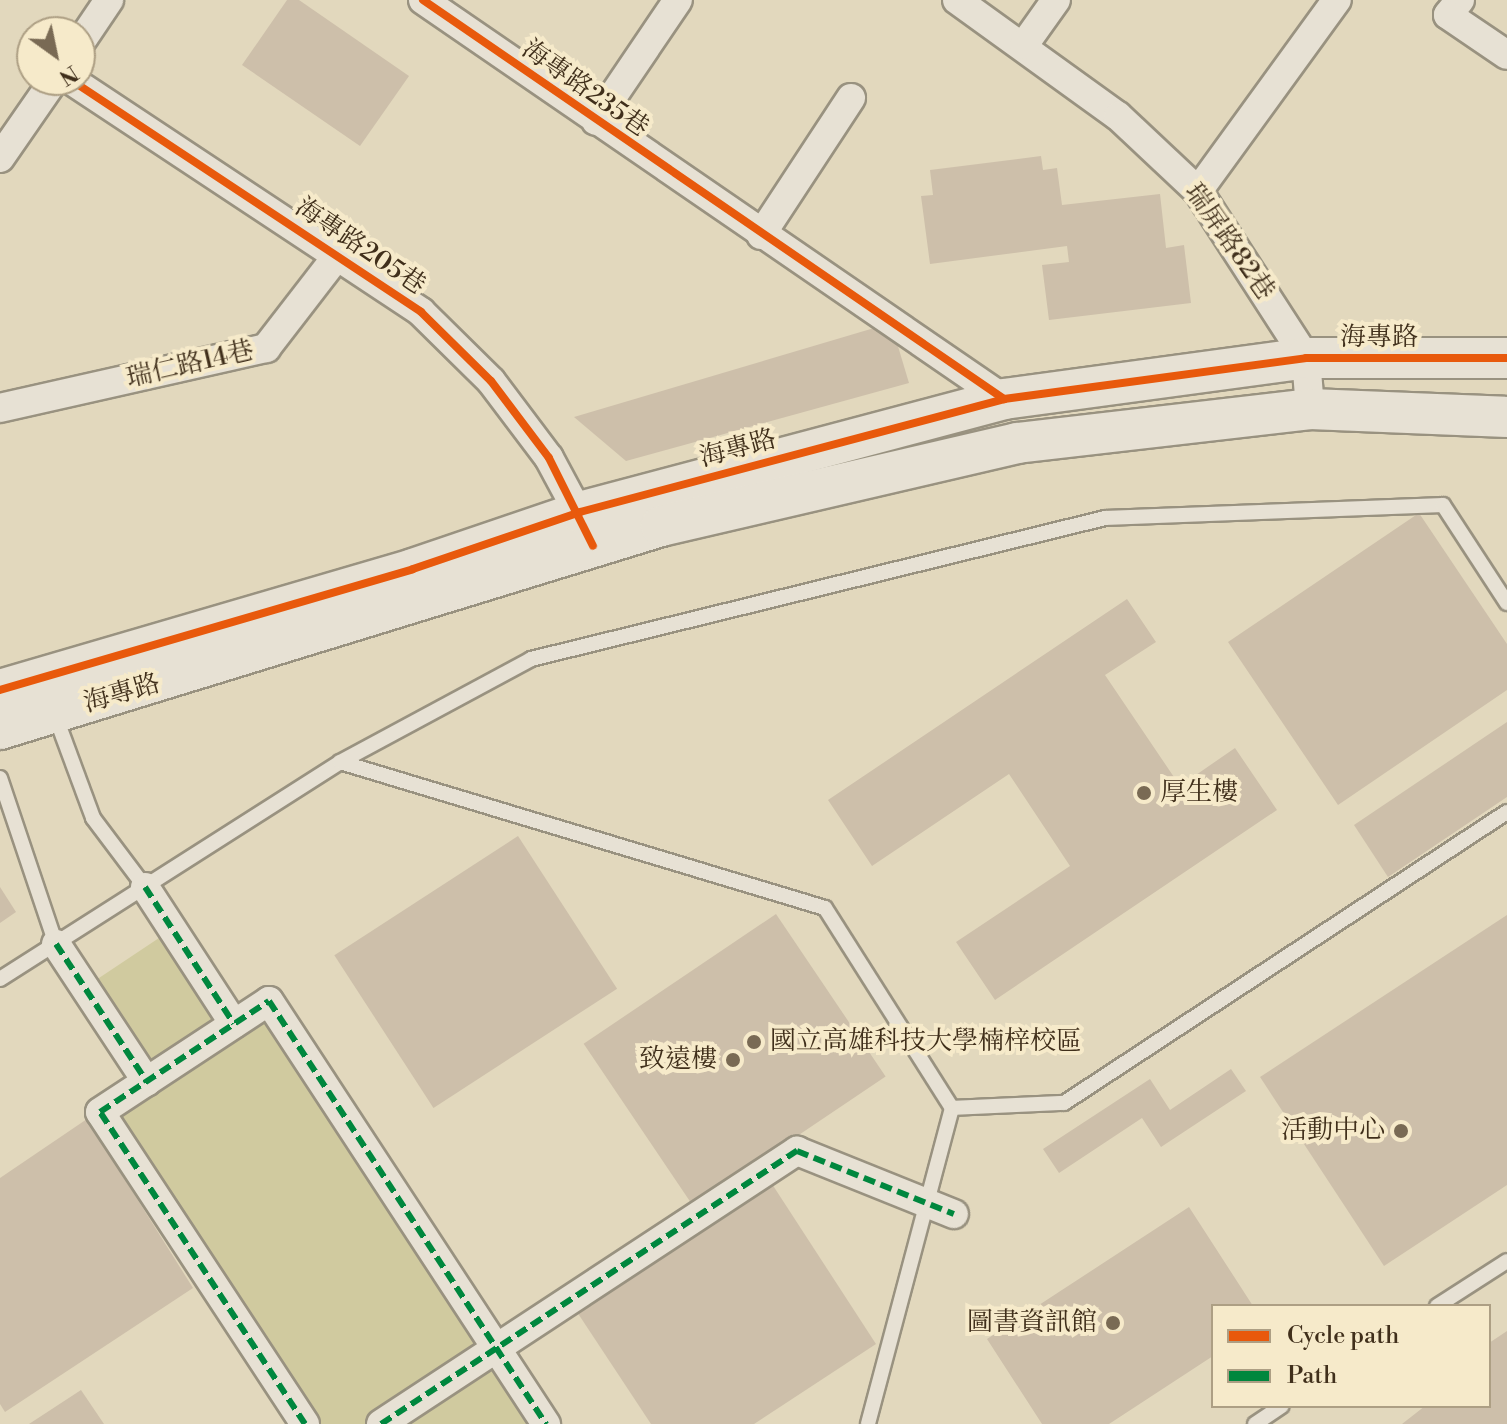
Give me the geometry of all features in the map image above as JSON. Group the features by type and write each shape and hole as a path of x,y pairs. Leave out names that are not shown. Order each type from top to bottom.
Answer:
{"street":[{"path":"96,19 109,0"},
{"name":"海專路235巷","path":"423,0 761,235 1010,421"},
{"path":"596,121 678,0"},
{"name":"瑞屏路82巷","path":"957,0 1024,45 1118,116 1198,191 1306,358 1310,409"},
{"path":"1024,45 1056,0"},
{"path":"1198,191 1337,0"},
{"path":"1460,0 1448,15 1507,55"},
{"path":"0,158 43,96"},
{"name":"海專路205巷","path":"95,96 421,312 491,381 549,458 586,529"},
{"path":"761,235 851,98"},
{"name":"瑞仁路14巷","path":"0,408 266,348 338,255"},
{"name":"海專路","path":"0,690 413,569 586,529 1010,421 1306,358 1507,358"},
{"name":"海專路","path":"1010,421 1310,409 1507,417"},
{"name":"海專路","path":"0,729 55,713 586,529"},
{"path":"145,887 234,1024"},
{"path":"56,944 147,1082"},
{"path":"305,1424 100,1112 269,1001 546,1424"},
{"path":"381,1424 797,1151 954,1214"}],"lane":[{"path":"0,979 340,762 531,659 1105,518 1443,505 1507,603"},
{"path":"55,713 93,818 145,887"},
{"path":"340,762 825,908 952,1108 868,1424"},
{"path":"0,778 56,944"},
{"path":"952,1108 1064,1103 1507,812"},
{"path":"1440,1304 1507,1261"},
{"path":"1255,1424 1279,1408"}],"shaded area":[{"path":"171,930 234,1024 269,1001 546,1424 305,1424 100,1112 147,1082 84,988"}],"building":[{"path":"287,0 299,0 409,76 360,146 242,65"},
{"path":"1041,156 1043,170 1057,168 1062,205 1160,194 1166,248 1184,245 1191,303 1049,320 1042,265 1069,262 1067,246 930,264 921,196 933,195 930,170"},
{"path":"891,323 909,383 626,461 574,417"},
{"path":"1419,513 1507,644 1507,690 1338,805 1228,642"},
{"name":"厚生樓","path":"1127,599 1156,642 1105,675 1180,786 1235,748 1277,810 995,1000 956,942 1070,866 1009,774 872,866 828,800"},
{"path":"1507,722 1507,797 1388,877 1354,825"},
{"path":"518,836 617,989 433,1108 334,955"},
{"path":"0,887 16,912 0,923"},
{"name":"致遠樓","path":"776,914 886,1076 693,1206 584,1044"},
{"name":"活動中心","path":"1507,915 1507,1185 1384,1266 1260,1077"},
{"path":"1231,1069 1246,1091 1161,1147 1142,1118 1059,1173 1043,1149 1150,1079 1170,1110"},
{"path":"87,1119 193,1288 5,1412 0,1404 0,1178"},
{"path":"772,1184 876,1344 754,1424 651,1424 577,1312"},
{"name":"圖書資訊館","path":"1189,1207 1252,1304 1211,1304 1211,1357 1109,1424 1042,1424 987,1339"},
{"path":"1507,1331 1507,1424 1402,1424 1422,1408 1491,1408 1491,1342"},
{"path":"81,1390 104,1424 29,1424"}],"marked path":[{"path":"145,887 234,1024"},
{"path":"56,944 147,1082"},
{"path":"305,1424 100,1112 269,1001 546,1424"},
{"path":"381,1424 797,1151 954,1214"}],"cycle path":[{"path":"423,0 1004,399"},
{"path":"95,96 421,312 491,381 549,458 593,546"},
{"path":"0,690 413,569 580,512 1004,399 1306,358 1507,358"}],"place":[{"name":"厚生樓","path":"1144,793"},
{"name":"國立高雄科技大學楠梓校區","path":"754,1042"},
{"name":"致遠樓","path":"733,1060"},
{"name":"活動中心","path":"1401,1131"},
{"name":"圖書資訊館","path":"1113,1323"}]}
